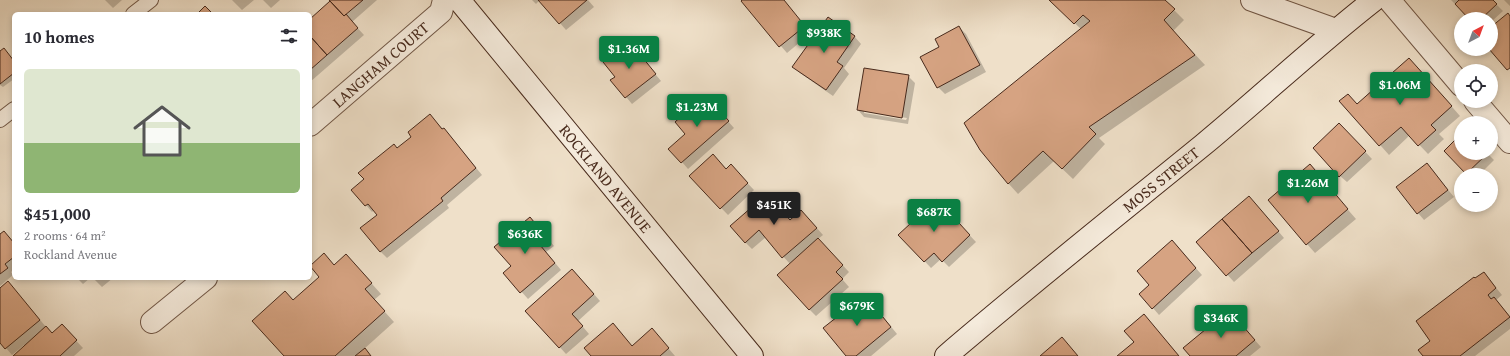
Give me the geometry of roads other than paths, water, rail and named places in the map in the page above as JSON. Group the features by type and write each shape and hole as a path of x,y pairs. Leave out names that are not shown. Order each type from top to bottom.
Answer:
{"street":[{"name":"LANGHAM COURT","path":"312,123 442,12 444,0"},
{"name":"ROCKLAND AVENUE","path":"459,0 752,356"},
{"path":"1252,0 1336,30"},
{"name":"MOSS STREET","path":"946,356 1022,291 1204,144 1336,30 1374,0"},
{"path":"1388,0 1454,77"},
{"path":"1481,108 1510,142"},
{"path":"152,322 204,280"}],"lane":[{"path":"136,12 151,0"},
{"path":"0,120 12,111"}]}
